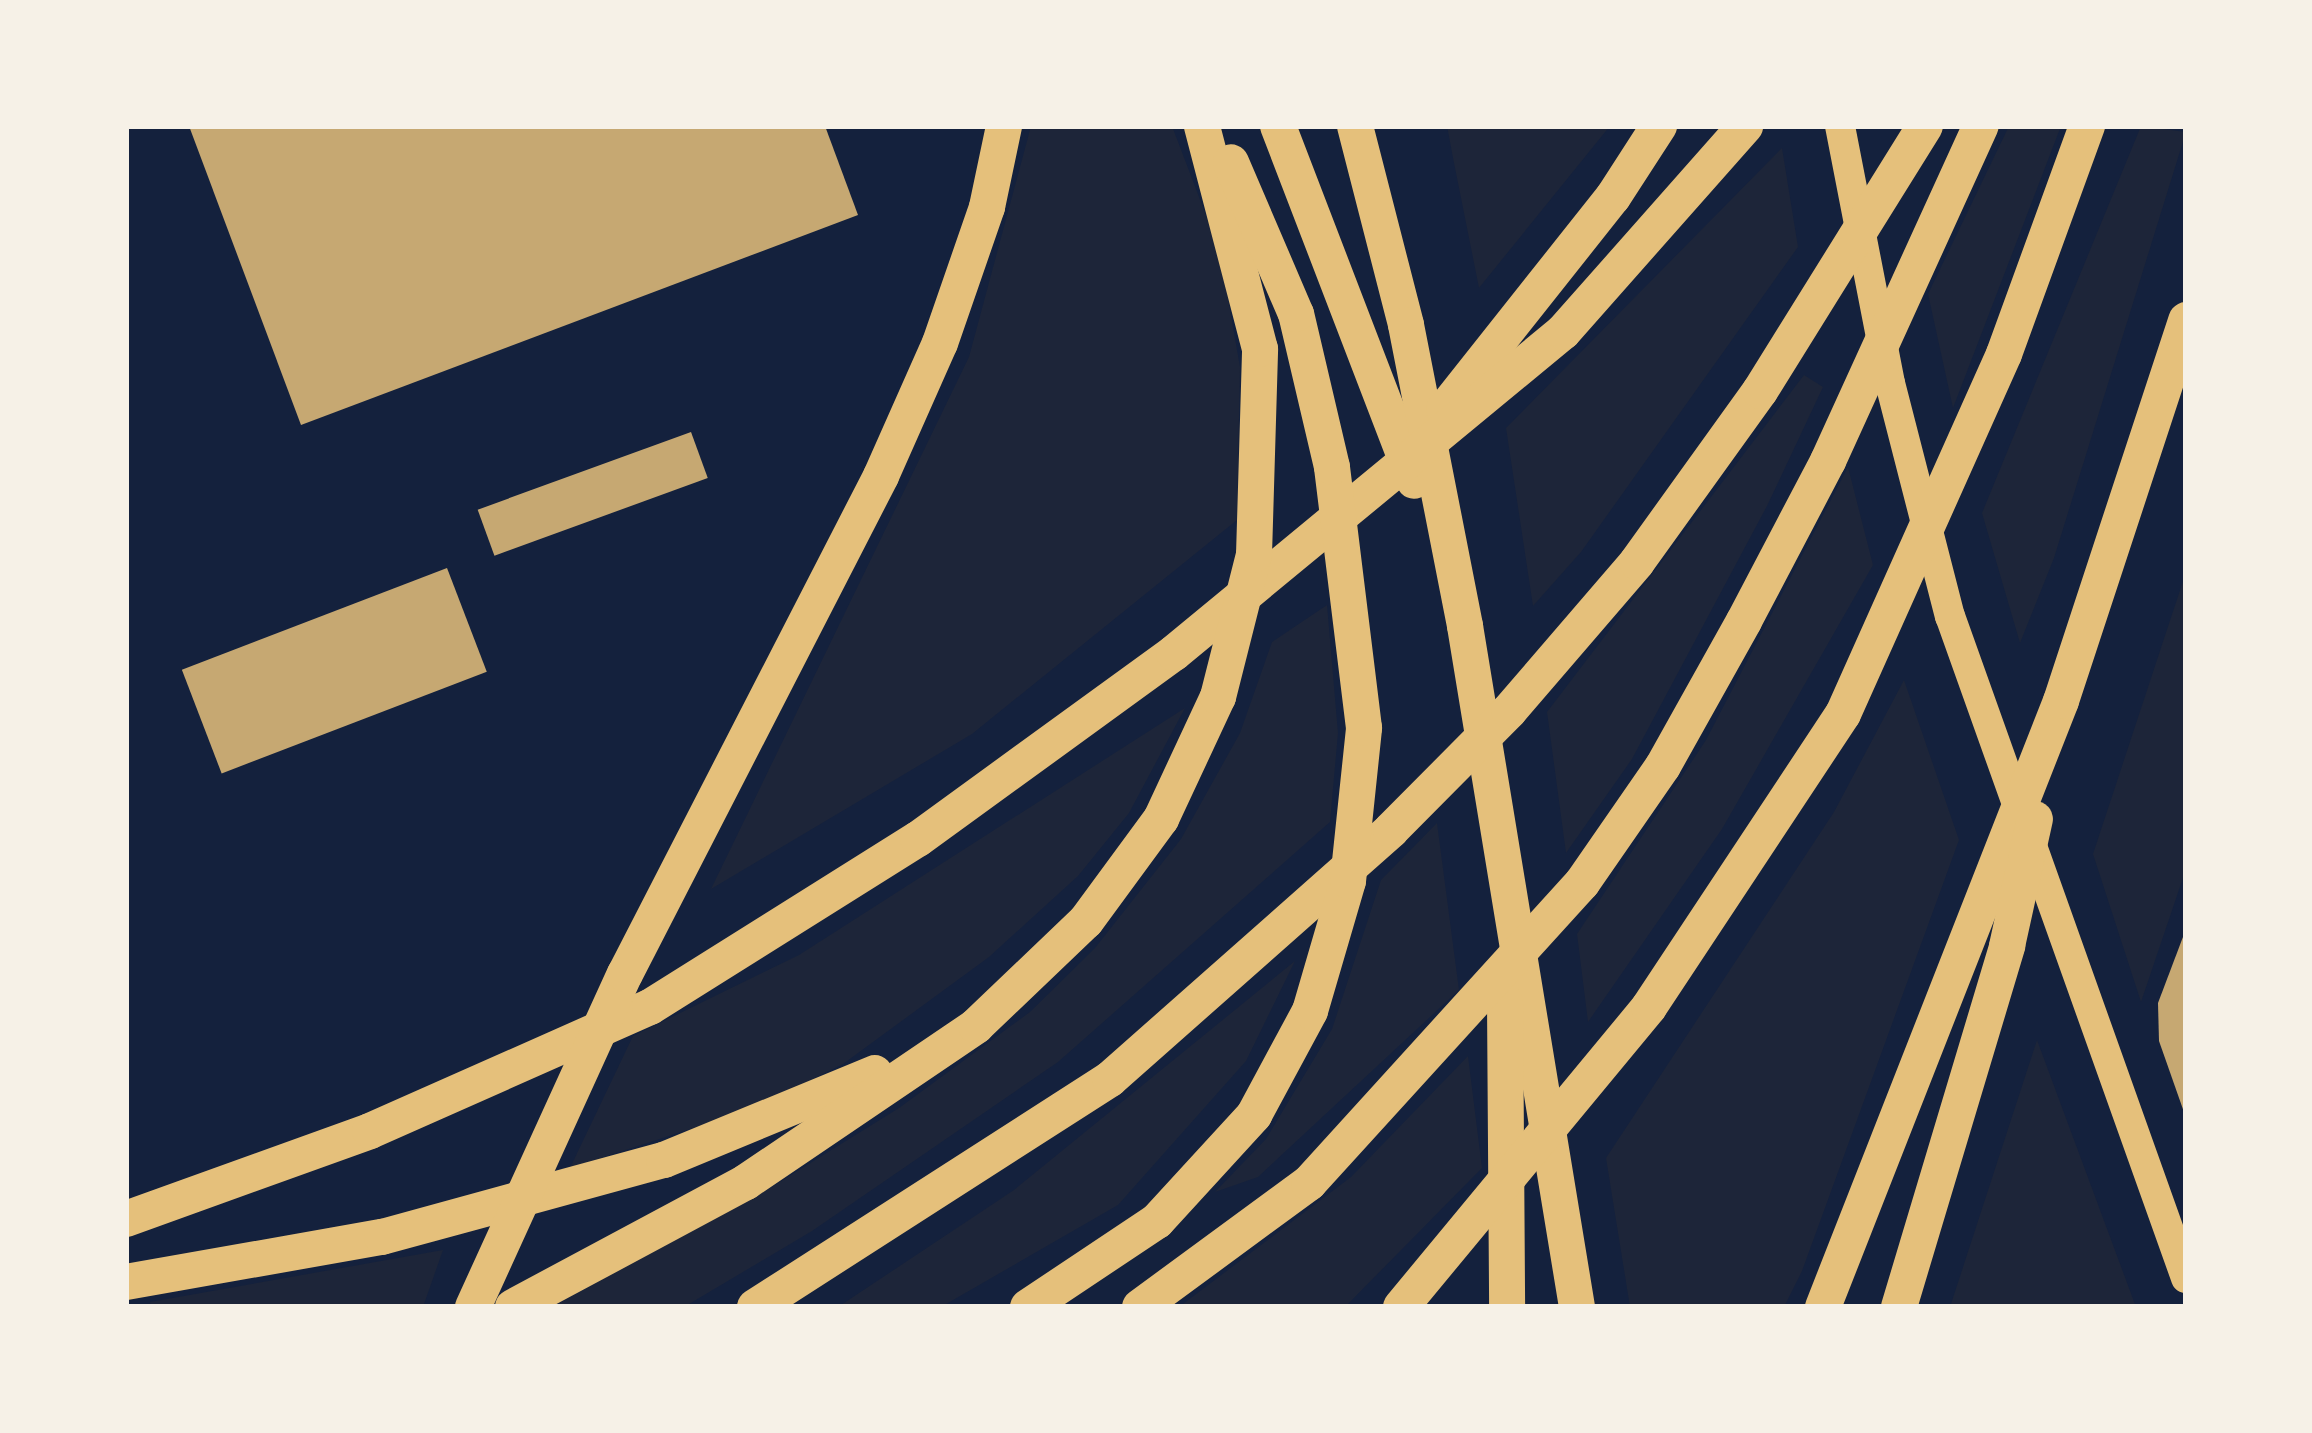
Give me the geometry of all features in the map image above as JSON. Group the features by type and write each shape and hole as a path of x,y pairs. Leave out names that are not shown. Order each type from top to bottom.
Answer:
{"highway":[{"path":"473,1307 625,974 729,778 940,343 987,207 1004,126"},
{"path":"513,1307 746,1182 976,1026 1127,872 1193,757 1223,680 1254,555 1260,349 1202,126"},
{"path":"1028,1307 1157,1222 1225,1154 1284,1068 1334,946 1348,881 1364,728 1357,640 1332,466 1296,314 1216,126"},
{"path":"1278,126 1339,274 1465,626"},
{"path":"1355,126 1382,229 1465,626 1577,1307"},
{"path":"1393,473 1600,214 1659,126"},
{"path":"126,1220 370,1131 650,1007 918,839 1174,653 1563,332 1745,126"},
{"path":"755,1307 1110,1078 1391,830 1492,728 1637,562 1760,391 1925,126"},
{"path":"1140,1307 1309,1184 1582,883 1663,766 1744,621 1828,461 1981,126"},
{"path":"1401,1307 1649,1007 1843,714 2004,354 2087,126"},
{"path":"1823,1307 2061,701 2186,320"},
{"path":"1900,1307 2007,946 2061,701"},
{"path":"1498,843 1507,1307"},
{"path":"126,1282 382,1237 664,1160 779,1118 976,1026"}],"main road":[{"path":"1840,126 1890,383 1950,616 2186,1278"}],"shaded area":[{"path":"1031,126 1172,126 1220,252 1240,367 1237,520 972,734 711,889 969,357"},
{"path":"1447,126 1610,126 1479,288 1453,158"},
{"path":"2009,126 2061,126 1953,408 1928,294"},
{"path":"2141,126 2186,132 2054,558 2020,643 1982,513"},
{"path":"1782,148 1798,247 1581,552 1533,606 1506,428"},
{"path":"1804,375 1823,387 1767,506 1632,759 1566,853 1547,712"},
{"path":"1848,467 1873,565 1722,829 1588,1022 1577,934 1706,740"},
{"path":"2186,572 2186,869 2141,1002 2093,854"},
{"path":"1327,605 1338,733 1330,822 1058,1062 812,1231 684,1307 552,1307 762,1193 899,1108 1030,1012 1095,948 1181,839 1240,733 1272,642"},
{"path":"1904,680 1959,840 1802,1271 1784,1307 1630,1307 1606,1158 1834,812"},
{"path":"1185,708 1129,813 1078,876 989,957 843,1064 752,1109 570,1168 633,1036 799,955"},
{"path":"1437,823 1459,990 1258,1177 1215,1192 1266,1139 1332,1029 1381,880"},
{"path":"1295,961 1246,1061 1118,1205 941,1307 838,1307 1014,1190"},
{"path":"2037,1040 2136,1307 1950,1307"},
{"path":"1468,1056 1482,1168 1345,1307 1179,1307 1351,1177"},
{"path":"443,1250 423,1307 151,1307 150,1302"}],"building":[{"path":"189,126 825,126 858,215 301,425"},
{"path":"691,432 708,478 494,556 478,510"},
{"path":"447,568 487,672 222,773 182,670"},
{"path":"2186,929 2185,1115 2159,1041 2158,1003"}]}
